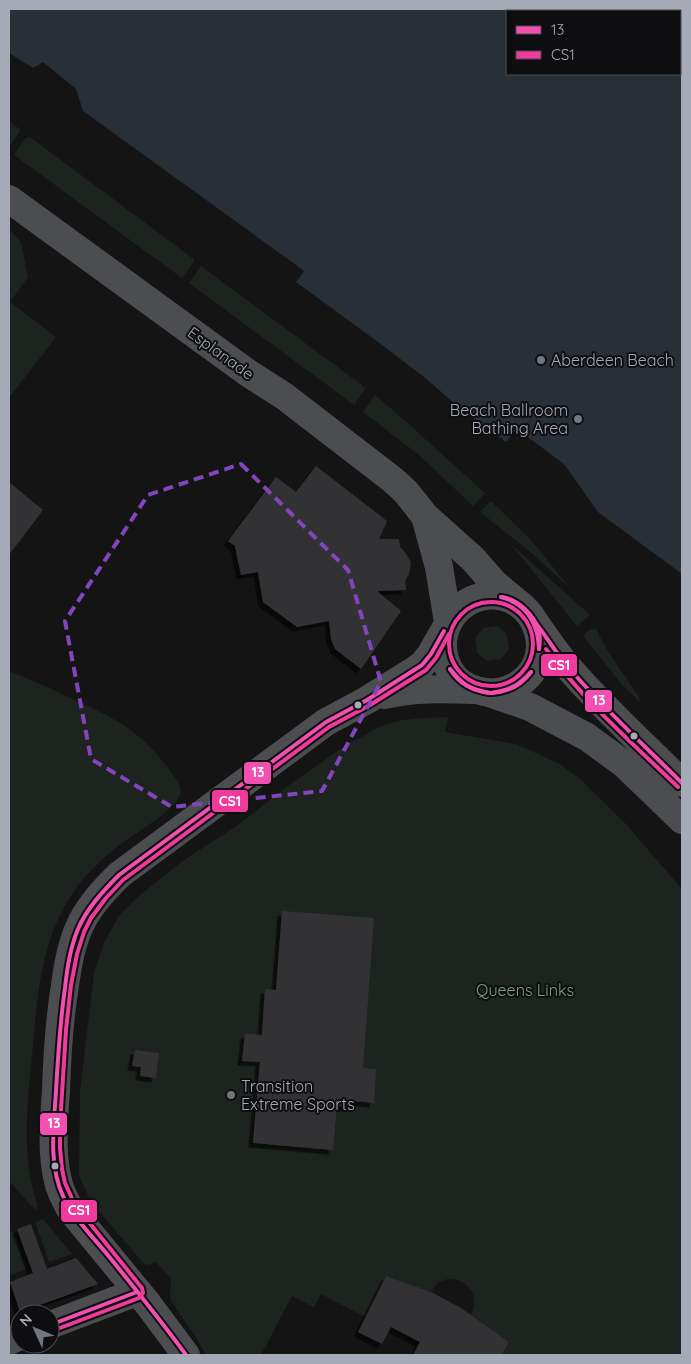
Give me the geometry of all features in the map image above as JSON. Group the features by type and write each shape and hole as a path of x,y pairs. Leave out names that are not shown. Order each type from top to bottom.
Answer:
{"street":[{"name":"Esplanade","path":"9,199 248,373 284,396 381,470 406,492 425,516 473,560 494,583 525,610 568,668 682,784"},
{"name":"Esplanade","path":"425,516 439,567 446,626"},
{"path":"186,1355 148,1304 70,1209 62,1195 57,1180 54,1143 58,1049 65,981 71,952 79,929 90,908 119,875 326,722 368,700 422,665 431,654 456,610 467,602 480,597 494,596 507,598 525,610 538,630 540,645 538,661 530,674 519,685 505,692 410,690 368,700"},
{"path":"446,626 442,645 445,659 451,672 461,683 481,692 530,707 587,737 624,764 682,820"},
{"path":"60,1322 137,1292"}],"highlighted area":[{"path":"241,464 348,570 381,682 322,791 172,807 91,759 65,621 148,495"}],"green space":[{"path":"9,121 21,130 9,147"},
{"path":"30,137 195,260 182,278 14,155 26,138"},
{"path":"9,229 21,242 28,277 10,302 56,337 9,398"},
{"path":"201,266 362,385 365,389 354,405 189,283"},
{"path":"375,395 485,493 473,506 419,455 363,412"},
{"path":"491,501 530,539 571,589 534,555 480,512"},
{"path":"511,544 589,614 588,617 577,626"},
{"path":"497,626 507,634 509,649 501,659 487,661 477,653 475,638 483,628"},
{"path":"596,629 607,650 639,697 640,702 622,685 584,637 585,633"},
{"path":"9,671 82,703 125,726 159,756 180,785 181,791 179,798 173,805 117,847 86,876 66,905 51,937 44,964 35,1018 28,1106 27,1148 32,1188 38,1206 35,1210 9,1181"},
{"name":"Queens Links","path":"448,717 445,732 516,744 560,764 580,779 626,824 682,889 682,1355 502,1355 509,1342 471,1315 474,1306 473,1294 461,1281 444,1280 437,1284 431,1292 386,1276 365,1317 321,1294 314,1307 292,1296 261,1355 206,1355 171,1301 171,1279 156,1262 148,1265 144,1264 91,1202 79,1176 80,1092 94,972 104,943 122,912 139,896 184,860 238,825 289,785 346,745 396,721"},
{"path":"43,1219 72,1254 49,1262 35,1222"},
{"path":"14,1231 27,1269 9,1276 9,1233"}],"shaded area":[{"name":"Aberdeen Beach","path":"9,9 682,9 682,574 598,512 564,464 517,429 506,442 462,410 424,377 296,282 304,271 83,111 76,89 43,62 33,68 9,53"}],"building":[{"path":"316,466 387,521 379,539 399,539 400,547 411,562 409,574 405,581 406,590 377,591 401,611 361,669 335,649 331,639 329,621 297,627 263,602 258,572 241,575 235,546 228,541 276,477 296,492"},
{"path":"9,482 43,510 9,555"},
{"path":"282,911 374,918 363,1068 376,1069 374,1103 354,1101 353,1107 337,1106 333,1150 253,1143 260,1062 242,1061 245,1034 262,1035 265,989 276,990"},
{"path":"135,1050 159,1053 156,1078 140,1076 141,1067 132,1066"},
{"path":"31,1224 47,1269 76,1258 98,1284 42,1304 17,1304 10,1282 33,1273 17,1229"},
{"path":"386,1276 431,1292 461,1308 509,1342 502,1355 413,1355 420,1342 391,1327 382,1344 358,1332"}],"transit line":[{"name":"13","path":"501,597 514,601 530,614 539,632 539,649"},
{"name":"13","path":"501,597 518,604 529,616 536,631 539,649"},
{"name":"CS1","path":"491,602 507,605 521,614 530,628 533,644 530,660 521,674 507,683 491,686 475,683 461,674 452,660 449,644 452,628 461,614 475,605 491,602"},
{"name":"13","path":"525,610 582,683 682,783"},
{"name":"13","path":"186,1355 79,1221 63,1196 58,1184 53,1144 58,1052 67,973 75,936 91,907 119,875 326,722 367,700 422,665 431,654 444,631"},
{"name":"CS1","path":"60,1328 139,1298 143,1293 142,1288 75,1205 65,1183 62,1169 60,1125 71,985 77,954 91,918 123,880 329,727 370,705 426,670 436,658 449,634"},
{"name":"CS1","path":"546,649 560,668 592,703 678,787"},
{"name":"13","path":"450,669 467,686 490,693"},
{"name":"13","path":"450,669 462,683 477,691 490,693"},
{"name":"13","path":"491,693 514,687 531,672"},
{"name":"13","path":"491,693 513,687 531,672"},
{"name":"13","path":"60,1321 137,1292"}],"place":[{"name":"Aberdeen Beach","path":"541,360"},
{"name":"Beach Ballroom Bathing Area","path":"578,419"},
{"name":"Transition Extreme Sports","path":"231,1095"}]}
